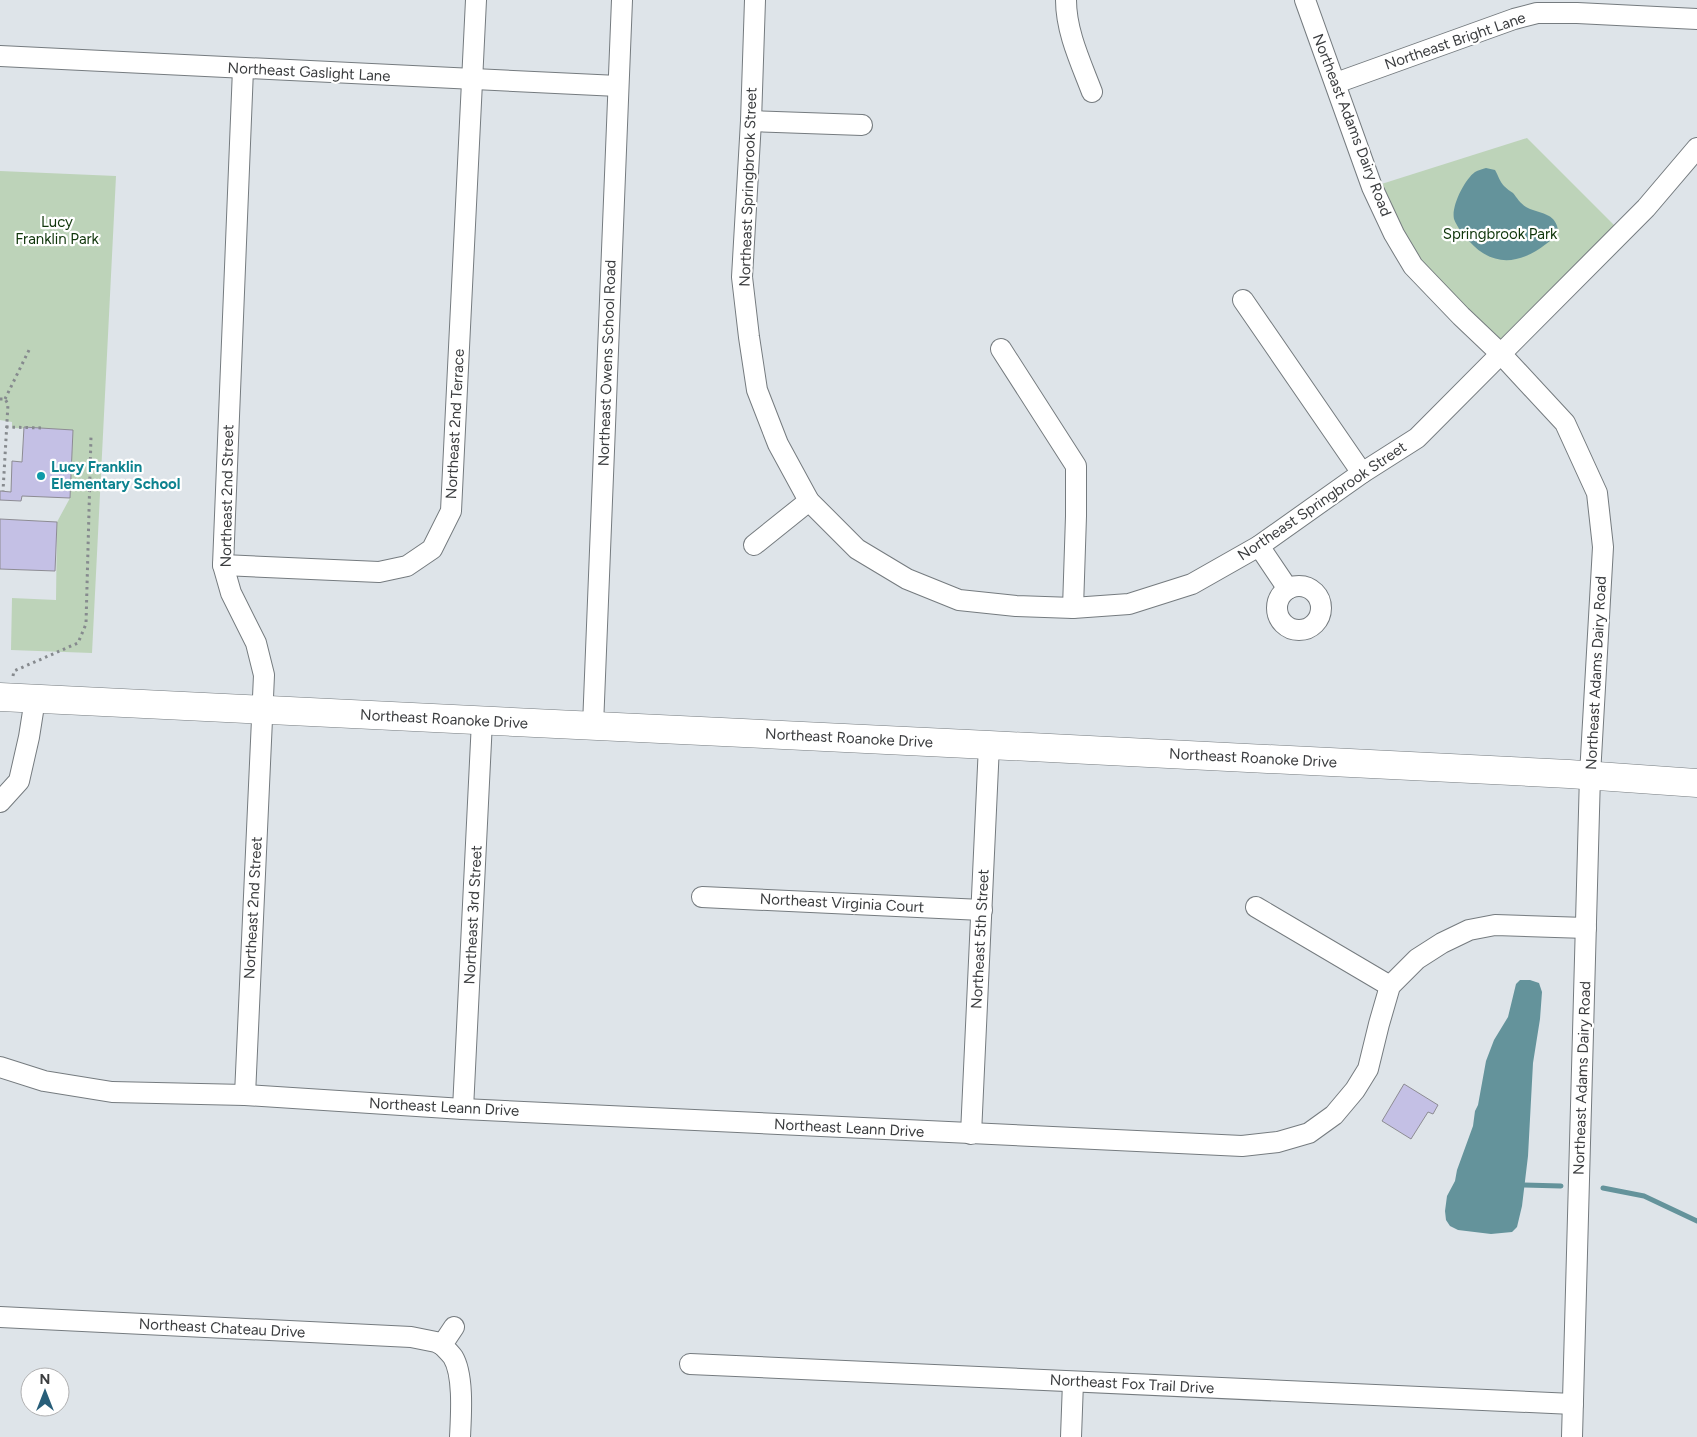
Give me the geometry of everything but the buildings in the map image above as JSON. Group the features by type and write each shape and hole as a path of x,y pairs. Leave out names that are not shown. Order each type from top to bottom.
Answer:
{"street":[{"name":"Northeast 2nd Terrace","path":"223,565 379,572 407,566 432,549 445,526 451,511 476,0"},
{"name":"Northeast Owens School Road","path":"593,726 622,0"},
{"name":"Northeast Springbrook Street","path":"755,0 751,122 742,277 748,338 757,390 778,444 809,501 857,549 907,579 959,600 1016,606 1073,608 1129,604 1192,584 1259,546 1362,473 1417,438 1646,208 1697,148"},
{"path":"1066,0 1070,32 1092,92"},
{"name":"Northeast Adams Dairy Road","path":"1306,0 1372,187 1394,234 1413,266 1501,354 1565,424 1597,493 1603,547 1590,776 1572,1437"},
{"name":"Northeast Bright Lane","path":"1336,83 1514,19 1537,13 1697,19"},
{"name":"Northeast Gaslight Lane","path":"0,56 618,86"},
{"name":"Northeast 2nd Street","path":"243,69 223,565 231,593 256,643 264,674 245,1095"},
{"path":"751,122 862,125"},
{"path":"1243,300 1362,473"},
{"path":"1001,348 1076,466 1073,608"},
{"path":"754,545 809,501"},
{"path":"1259,546 1288,589"},
{"name":"Northeast Roanoke Drive","path":"6,689 35,699 989,745 1697,783"},
{"path":"0,802 19,781 35,699"},
{"name":"Northeast 3rd Street","path":"463,1109 482,721"},
{"name":"Northeast 5th Street","path":"971,1134 989,745"},
{"name":"Northeast Virginia Court","path":"702,897 982,910"},
{"path":"1256,907 1390,986"},
{"name":"Northeast Leann Drive","path":"0,1067 44,1081 112,1092 245,1095 463,1109 1242,1146 1278,1142 1308,1133 1334,1115 1355,1090 1368,1069 1390,986 1417,959 1442,943 1468,930 1495,925 1586,928"},
{"name":"Northeast Chateau Drive","path":"0,1317 412,1337 442,1345"},
{"path":"454,1327 442,1345 454,1359 460,1381 462,1404 460,1437"},
{"name":"Northeast Fox Trail Drive","path":"690,1364 1573,1404"},
{"path":"1072,1437 1073,1382"}],"path":[{"path":"3,492 8,404 2,399 30,348"},
{"path":"6,427 44,428"},
{"path":"6,689 14,671 78,643 86,624 92,436"}],"green space":[{"name":"Springbrook Park","path":"1527,138 1621,232 1501,354 1413,266 1372,187"},
{"name":"Lucy Franklin Park","path":"0,171 116,176 92,653 11,650 12,598 56,600 57,522 70,498 73,430 12,428 12,422 0,420"}],"water":[{"path":"1486,168 1495,170 1506,188 1524,205 1548,215 1555,221 1558,229 1552,239 1526,256 1506,260 1496,259 1487,255 1469,241 1458,228 1454,219 1455,207 1467,180 1475,172"},
{"path":"1520,980 1530,980 1539,983 1542,992 1533,1063 1528,1156 1522,1206 1517,1227 1512,1232 1491,1234 1458,1230 1450,1226 1446,1220 1447,1196 1455,1181 1457,1170 1473,1126 1486,1061 1494,1040 1508,1017 1516,984"}],"waterway":[{"path":"1524,1185 1561,1186"},
{"path":"1603,1188 1644,1196 1697,1221"}],"place":[{"name":"Lucy Franklin Elementary School","path":"41,476"}]}
